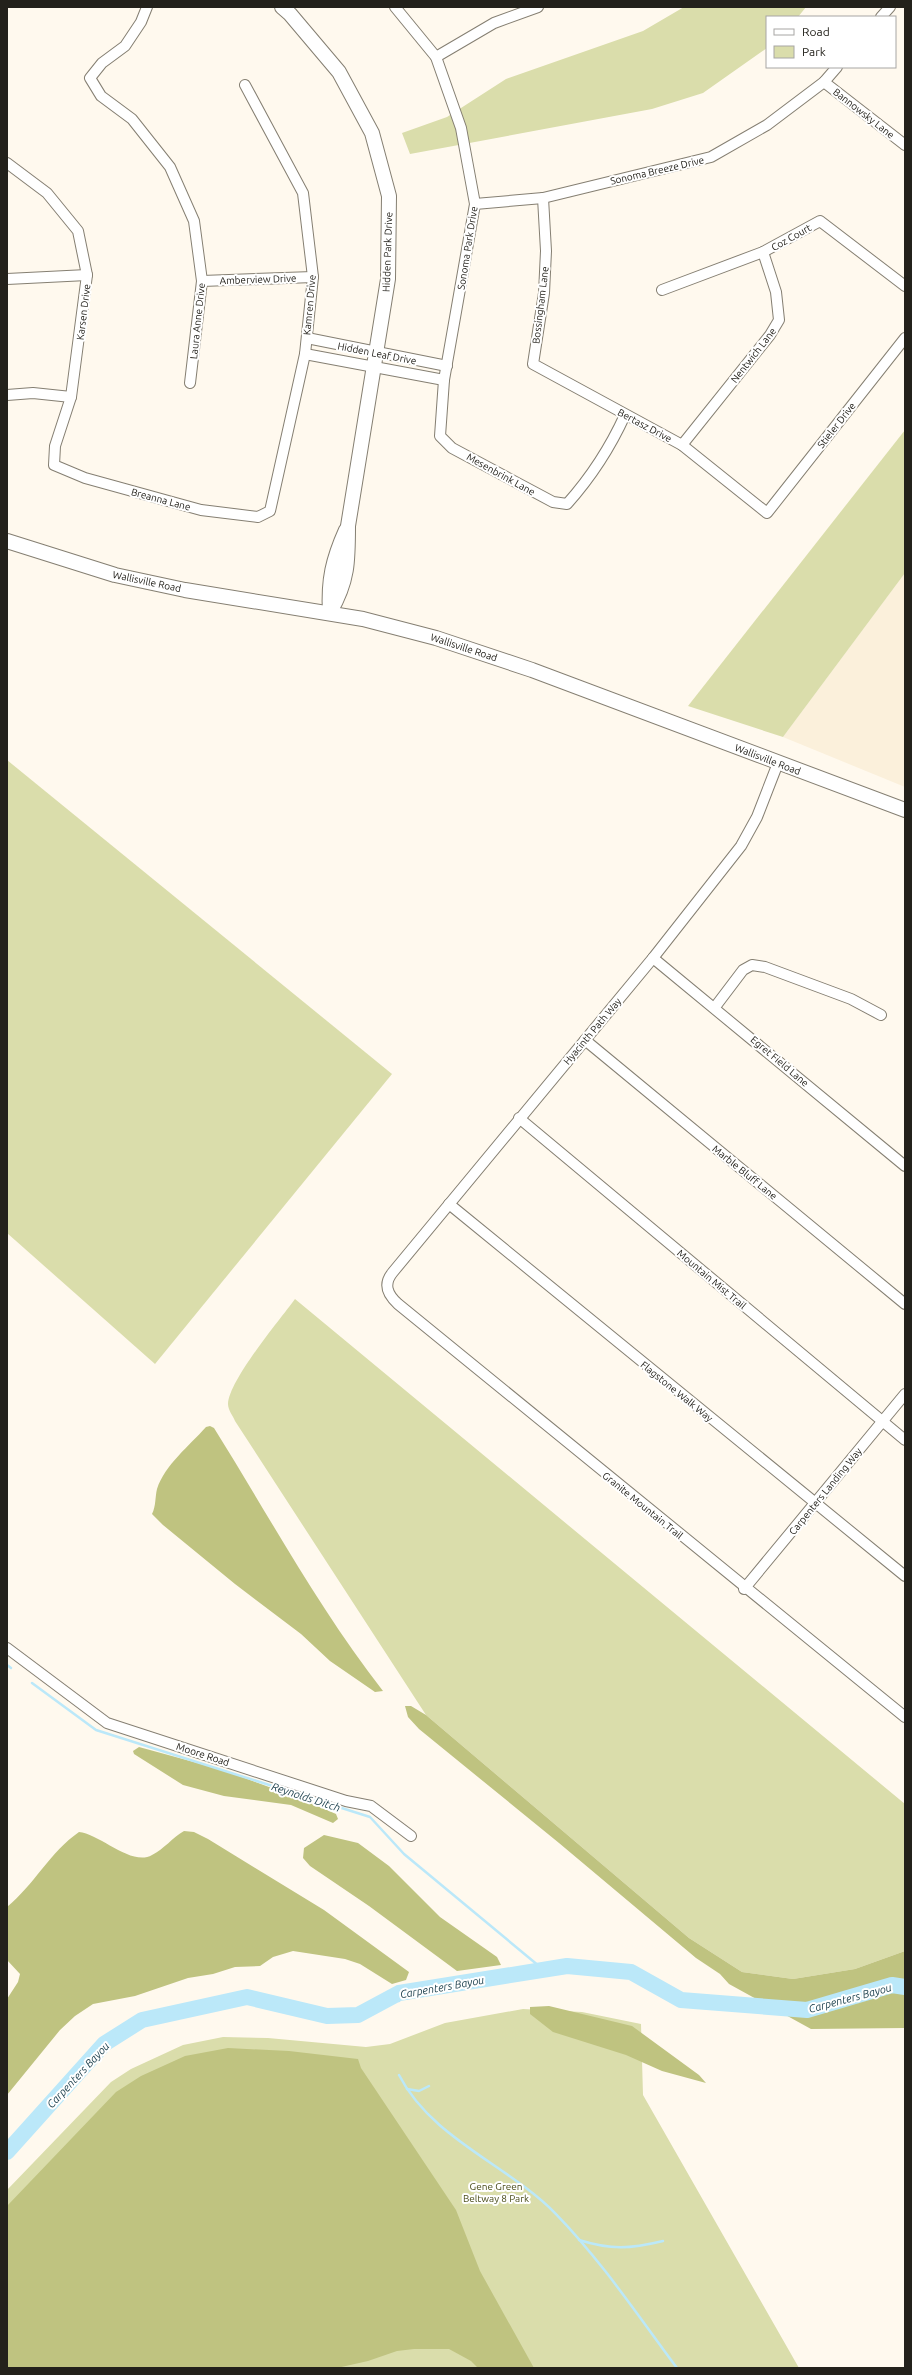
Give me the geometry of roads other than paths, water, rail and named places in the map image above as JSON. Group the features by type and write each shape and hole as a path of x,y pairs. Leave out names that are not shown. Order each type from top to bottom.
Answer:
{"main road":[{"name":"Hidden Park Drive","path":"282,7 290,14 339,72 372,133 388,196 388,279 348,526 334,556 328,589 330,612"},
{"name":"Wallisville Road","path":"7,541 115,575 213,594 330,612 436,638 532,670 905,810"}],"street":[{"name":"Laura Anne Drive","path":"147,7 141,22 125,46 102,63 90,78 101,96 132,119 170,167 194,221 202,281 190,383"},
{"name":"Sonoma Park Drive","path":"395,7 436,57 461,128 475,204 444,380 440,436"},
{"path":"436,57 494,23 538,7"},
{"path":"882,16 890,7"},
{"name":"Sonoma Breeze Drive","path":"475,204 543,198 712,157 767,125 824,82 836,68"},
{"name":"Bannowsky Lane","path":"824,82 905,145"},
{"name":"Kamren Drive","path":"245,85 303,193 313,277 305,354 270,512"},
{"name":"Karsen Drive","path":"7,163 47,193 78,231 87,275 71,397 55,446 54,465"},
{"name":"Bossingham Lane","path":"532,364 544,293 546,251 543,198"},
{"name":"Coz Court","path":"662,290 763,252 820,221 905,286"},
{"name":"Nentwich Lane","path":"682,445 770,335 779,320 776,292 763,252"},
{"path":"7,280 87,275"},
{"name":"Amberview Drive","path":"202,281 313,277"},
{"name":"Hidden Leaf Drive","path":"307,338 447,366"},
{"name":"Stieler Drive","path":"767,513 905,338"},
{"name":"Hidden Leaf Drive","path":"305,354 444,380"},
{"name":"Bertasz Drive","path":"532,364 626,415 654,428 682,445 767,513"},
{"path":"7,395 33,393 71,397"},
{"name":"Mesenbrink Lane","path":"440,436 452,448 553,502 567,504 582,487 609,450 626,415"},
{"name":"Breanna Lane","path":"54,465 85,478 201,510 258,517 270,512"},
{"name":"Hyacinth Path Way","path":"387,1288 389,1276 519,1118 654,958 741,846 758,817 778,763"},
{"name":"Egret Field Lane","path":"654,958 903,1160"},
{"path":"715,1007 743,970 752,964 851,999 881,1015"},
{"name":"Marble Bluff Lane","path":"585,1040 905,1304"},
{"name":"Mountain Mist Trail","path":"519,1118 905,1440"},
{"name":"Flagstone Walk Way","path":"449,1204 814,1504 905,1576"},
{"name":"Granite Mountain Trail","path":"387,1288 388,1294 398,1304 744,1589 905,1717"},
{"name":"Carpenters Landing Way","path":"744,1589 905,1394"},
{"name":"Moore Road","path":"7,1648 107,1723 346,1801 371,1806 411,1836"}],"waterway":[{"name":"Reynolds Ditch","path":"7,1665 11,1668"},
{"name":"Reynolds Ditch","path":"32,1683 96,1730 370,1817 404,1854 545,1971"},
{"name":"Carpenters Bayou","path":"7,2152 104,2044 142,2020 247,1997 327,2016 358,2015 399,1993 567,1966 631,1972 681,2000 807,2010 892,1985 905,1987"},
{"name":"Carpenters Bayou","path":"399,1993 399,2001"},
{"path":"399,2075 413,2097 431,2117 450,2134 537,2196 556,2214 604,2269 677,2368"},
{"path":"407,2089 419,2091 429,2086"},
{"path":"579,2240 611,2247 640,2246 663,2241"}],"park label":[{"name":"Gene Green Beltway 8 Park","path":"496,2192"}]}
